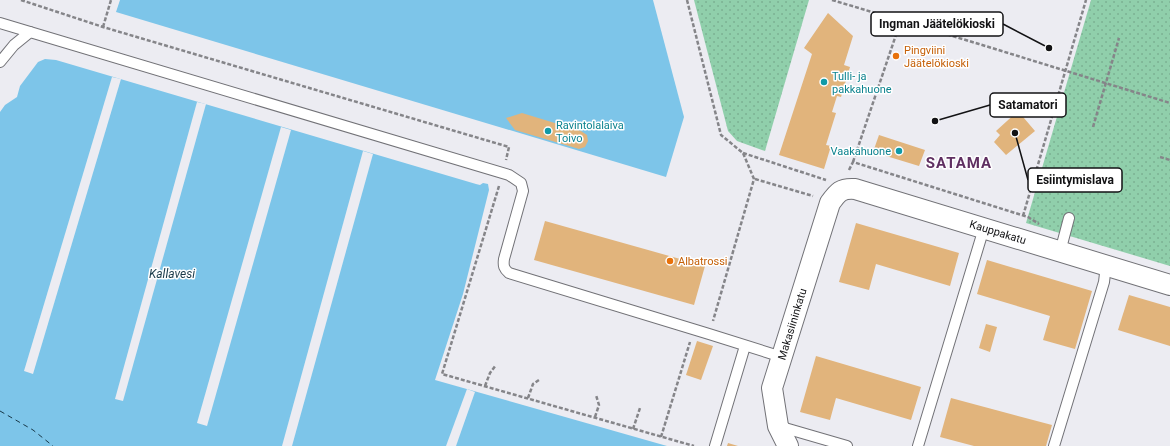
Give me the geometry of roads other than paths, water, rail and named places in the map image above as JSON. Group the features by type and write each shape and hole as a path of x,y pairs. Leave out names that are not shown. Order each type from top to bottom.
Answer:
{"street":[{"name":"Kauppakatu","path":"830,203 841,190 846,188 855,189 1170,285"},
{"name":"Makasiininkatu","path":"788,446 778,426 772,388 830,203"}],"lane":[{"path":"0,23 250,99 503,172 513,177 521,184 523,191 503,264 509,273 709,334 782,358"},
{"path":"0,62 14,45 30,32"},
{"path":"1060,252 1069,218"},
{"path":"918,446 984,228"},
{"path":"1054,446 1104,282 1106,265"},
{"path":"715,446 745,346"},
{"path":"778,426 848,446"}],"water":[{"path":"120,0 653,0 684,117 666,177 116,12"},
{"name":"Kallavesi","path":"45,59 56,60 476,184 488,184 489,190 463,294 435,380 667,446 0,446 0,112 5,105 17,97 20,86 38,62"}],"place":[{"name":"Ingman Jäätelökioski","path":"1049,48"},
{"name":"Pingviini Jäätelökioski","path":"896,56"},
{"name":"Tulli- ja pakkahuone","path":"824,82"},
{"name":"Satamatori","path":"935,121"},
{"name":"Ravintolalaiva Toivo","path":"548,131"},
{"name":"Esiintymislava","path":"1015,133"},
{"name":"Vaakahuone","path":"899,151"},
{"name":"Albatrossi","path":"670,261"}],"district":[{"name":"SATAMA","path":"959,163"}]}
